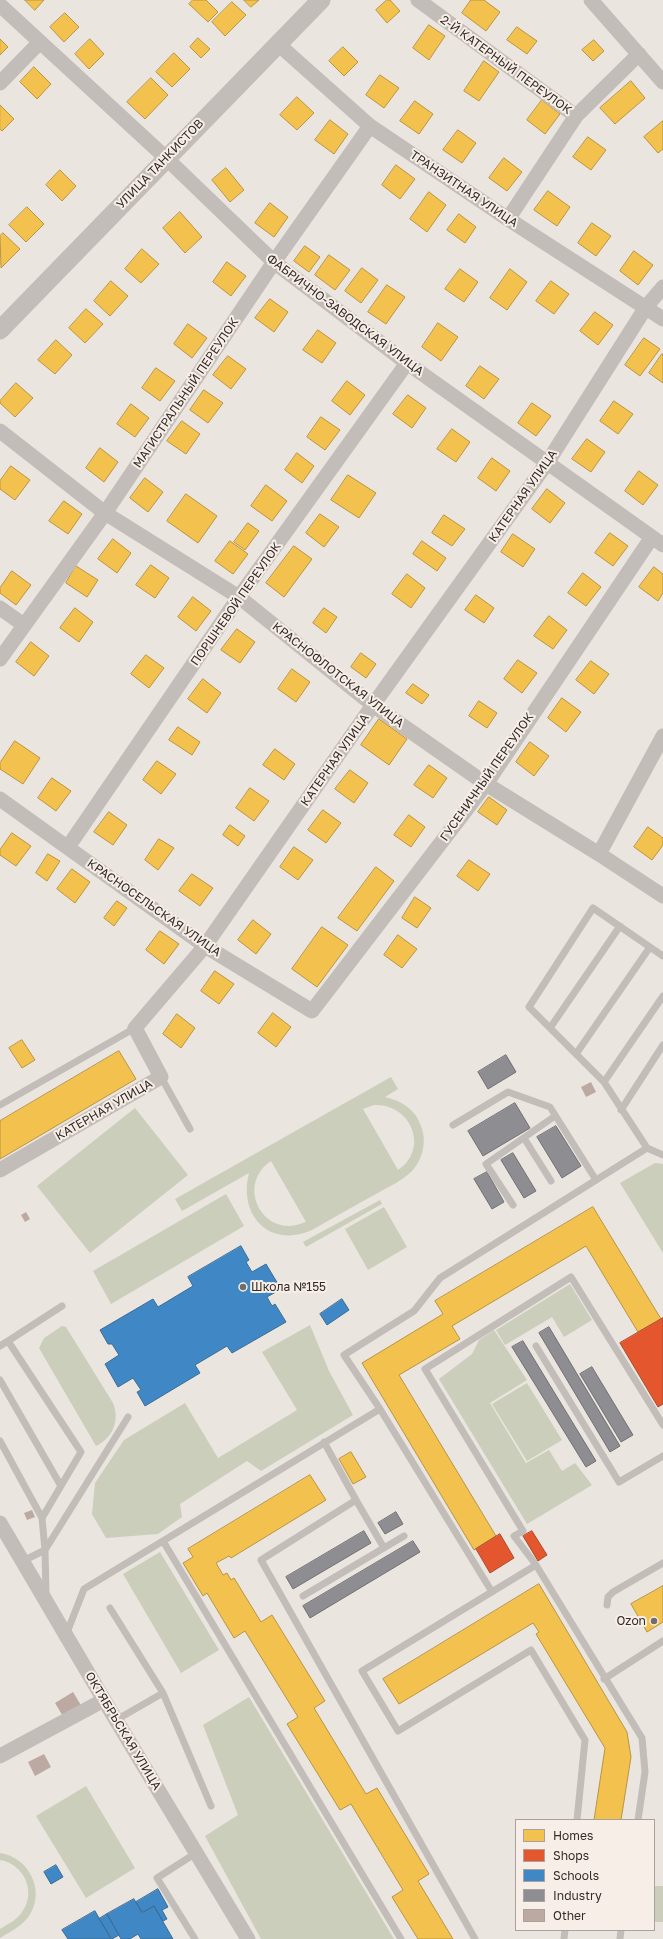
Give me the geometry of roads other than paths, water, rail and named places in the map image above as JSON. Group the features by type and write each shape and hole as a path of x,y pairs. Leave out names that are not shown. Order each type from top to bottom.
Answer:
{"street":[{"name":"УЛИЦА ТАНКИСТОВ","path":"0,330 321,0"},
{"name":"2-Й КАТЕРНЫЙ ПЕРЕУЛОК","path":"418,0 576,116"},
{"path":"591,0 663,82"},
{"name":"ФАБРИЧНО-ЗАВОДСКАЯ УЛИЦА","path":"0,5 39,43 166,158 274,262 407,363 657,541"},
{"path":"0,83 39,43"},
{"name":"ТРАНЗИТНАЯ УЛИЦА","path":"278,44 370,126 508,220 663,318"},
{"path":"508,220 576,116 639,54"},
{"name":"МАГИСТРАЛЬНЫЙ ПЕРЕУЛОК","path":"0,659 105,513 274,262 370,126"},
{"name":"КАТЕРНАЯ УЛИЦА","path":"0,1170 161,1077 135,1028 204,946 373,705 547,463 646,307 663,287"},
{"name":"ПОРШНЕВОЙ ПЕРЕУЛОК","path":"68,847 240,597 407,363"},
{"name":"КРАСНОФЛОТСКАЯ УЛИЦА","path":"0,431 105,513 240,597 373,705 486,784 600,854 663,896"},
{"name":"ГУСЕНИЧНЫЙ ПЕРЕУЛОК","path":"312,1011 486,784 657,541"},
{"path":"0,608 24,625"},
{"path":"600,854 663,736"},
{"name":"КРАСНОСЕЛЬСКАЯ УЛИЦА","path":"0,799 204,946 312,1011"},
{"name":"ОКТЯБРЬСКАЯ УЛИЦА","path":"0,1523 46,1598 104,1700 248,1939"},
{"path":"0,1756 104,1700"}],"lane":[{"path":"663,956 594,908 529,1007 604,1082 647,1148 663,1155"},
{"path":"550,1028 620,926"},
{"path":"576,1054 650,947"},
{"path":"604,1082 663,996"},
{"path":"0,1105 135,1028"},
{"path":"621,1110 663,1045"},
{"path":"161,1077 190,1129"},
{"path":"453,1126 508,1092 550,1107 596,1180"},
{"path":"513,1205 486,1164 555,1116"},
{"path":"524,1138 551,1181"},
{"path":"492,1592 380,1409 344,1355 414,1311 440,1278 647,1148"},
{"path":"638,1819 644,1772 642,1738 604,1679 536,1565 514,1536 523,1531 425,1369 571,1277 663,1425"},
{"path":"0,1346 62,1306"},
{"path":"8,1341 81,1452 42,1518"},
{"path":"536,1346 618,1482 663,1456"},
{"path":"0,1380 61,1486"},
{"path":"66,1635 84,1589 380,1409"},
{"path":"23,1561 45,1550 128,1418"},
{"path":"0,1441 42,1518 45,1550 46,1598"},
{"path":"324,1442 384,1548"},
{"path":"356,1500 261,1560 475,1939"},
{"path":"304,1596 404,1536"},
{"path":"163,1541 402,1939"},
{"path":"606,1605 608,1597 613,1592 663,1563"},
{"path":"536,1565 362,1671 398,1731 531,1650 585,1740 576,1819"},
{"path":"110,1608 163,1693 211,1806"},
{"path":"604,1679 663,1640"},
{"path":"116,1720 163,1693"},
{"path":"195,1939 157,1878 196,1853"}],"place":[{"name":"Школа №155","path":"243,1287"},
{"name":"Ozon","path":"654,1621"}]}
